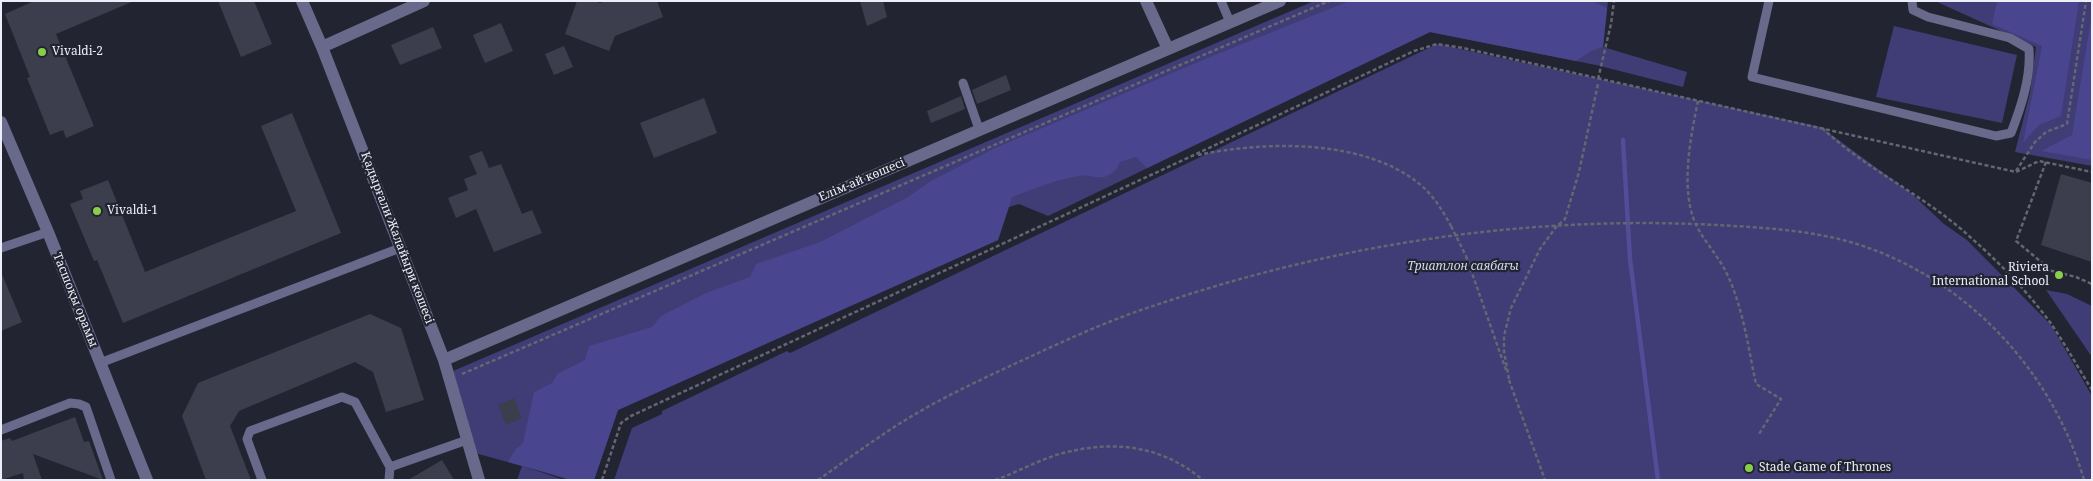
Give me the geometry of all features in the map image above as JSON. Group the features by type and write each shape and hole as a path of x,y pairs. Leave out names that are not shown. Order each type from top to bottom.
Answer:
{"street":[{"name":"Қадырғали Жалайыри көшесі","path":"302,1 322,46 444,360 479,480"},
{"path":"322,46 424,1"},
{"path":"1146,1 1168,49"},
{"name":"Елім-ай көшесі","path":"444,360 1280,1"},
{"name":"Тасшоқы орамы","path":"1,122 48,232 147,480"}],"lane":[{"path":"1221,1 1230,22"},
{"path":"1770,1 1752,77 1996,136 2011,133 2021,105 2030,62 2030,49 2010,38 1928,18 1913,10 1912,1"},
{"path":"963,83 979,129"},
{"path":"1,248 48,232"},
{"path":"100,363 400,248"},
{"path":"262,480 247,440 250,431 342,397 354,402 390,467 389,480"},
{"path":"1,430 70,403 79,404 86,408 111,480"},
{"path":"390,467 467,440"}],"path":[{"path":"461,375 1329,1"},
{"path":"1598,79 1611,24 1614,1"},
{"path":"2016,172 2035,142 2046,132 2067,124 2086,1"},
{"path":"602,480 621,423 631,416 1414,51 1437,44 1463,48 1821,127 2016,172 2039,161 2092,172"},
{"path":"1509,379 1504,351 1504,336 1511,308 1540,249 1565,218 1579,172 1598,84"},
{"path":"1698,101 1692,130 1688,188 1692,214 1696,224 1725,271 1740,310 1756,384 1781,399 1759,434"},
{"path":"1821,127 1839,144 1969,235 2014,280 2052,325 2092,390"},
{"path":"1194,155 1222,150 1266,147 1324,149 1360,154 1394,168 1421,186 1438,204 1466,256 1545,480"},
{"path":"2046,162 2016,241 2052,271 2076,277 2092,284"},
{"path":"818,480 910,417 986,377 1082,333 1154,305 1274,269 1431,238 1556,227 1638,223 1696,224 1769,229 1828,236 1865,247 1905,263 1939,282 1973,309 2029,367 2050,398 2068,436 2084,480"},
{"path":"995,480 1061,454 1101,445 1131,447 1155,453 1180,463 1203,480"}],"green space":[{"path":"1314,1 1608,1 1603,47 1687,72 1683,87 1596,65 1430,32 1048,216 1019,204 1009,207 998,240 618,410 594,480 569,480 523,466 564,480 517,480 522,466 475,453 453,371"},
{"path":"1935,1 2092,1 2092,166 2015,152 2030,93 2036,47"},
{"path":"1894,26 2017,55 2002,123 1876,97"},
{"name":"Триатлон саябағы","path":"1437,44 1821,127 1912,194 1944,224 1967,240 2051,325 2092,396 2092,480 614,480 632,428 662,414 662,411 787,351 790,353"},
{"path":"2046,290 2067,294 2092,306 2092,357"}],"shaded area":[{"path":"1349,1 1592,1 1607,8 1603,47 1591,51 1576,61 1430,32 1147,168 1136,157 1120,162 1112,174 1107,176 1071,177 1012,197 998,240 618,410 594,480 573,480 508,462 515,450 523,443 534,392 552,383 557,374 585,360 589,346 652,327 661,316 706,293 750,277 756,264 820,242 908,197 931,181 995,148 1210,57"},
{"path":"1997,1 2079,1 2061,116 2039,125 2023,143 2042,46 1992,24"},
{"path":"2092,13 2092,160 2041,151 2072,135"}],"building":[{"name":"Vivaldi-2","path":"34,1 134,1 56,34 94,126 66,138 63,130 50,135 27,78 30,77 5,14"},
{"path":"218,1 254,1 272,44 241,57"},
{"path":"577,1 595,1 600,3 605,1 657,1 663,17 615,36 609,51 565,34"},
{"path":"860,1 883,1 887,17 867,26"},
{"path":"501,23 513,51 485,63 473,35"},
{"path":"433,27 442,48 400,65 391,45"},
{"path":"564,46 573,67 554,75 545,54"},
{"path":"1006,75 1011,90 977,104 972,90"},
{"path":"961,96 965,109 931,123 927,111"},
{"path":"704,98 717,133 654,158 640,123"},
{"name":"Vivaldi-1","path":"292,113 341,233 123,323 97,260 94,261 70,204 83,199 80,191 108,180 145,272 296,211 261,126"},
{"path":"482,151 489,168 501,164 522,214 532,210 542,233 494,252 476,209 456,218 448,198 468,190 464,179 477,174 469,156"},
{"path":"2061,174 2092,183 2092,262 2041,245"},
{"path":"1,272 22,322 1,331"},
{"path":"370,314 401,328 424,400 386,412 373,372 355,362 239,411 230,426 251,480 206,480 182,416 198,383"},
{"path":"514,398 522,418 506,425 498,405"},
{"path":"75,417 84,442 89,441 103,480 33,454 42,480 24,480 23,473 1,480 1,441 10,438 12,441"},
{"path":"442,460 454,480 408,480"}],"waterway":[{"path":"1623,140 1630,259 1658,480"}],"place":[{"name":"Vivaldi-2","path":"42,52"},
{"name":"Vivaldi-1","path":"97,211"},
{"name":"Riviera International School","path":"2059,275"},
{"name":"Stade Game of Thrones","path":"1749,468"}]}
